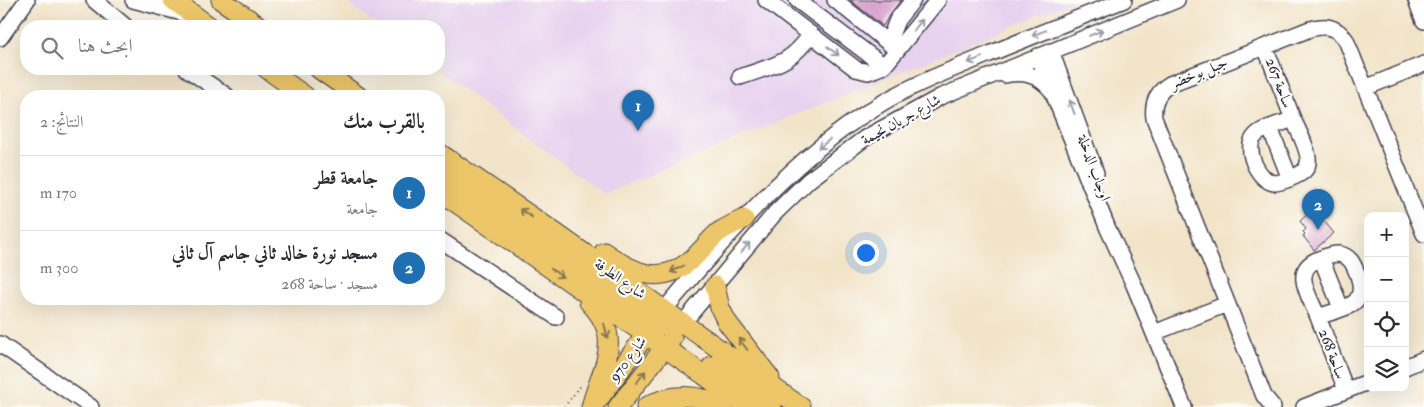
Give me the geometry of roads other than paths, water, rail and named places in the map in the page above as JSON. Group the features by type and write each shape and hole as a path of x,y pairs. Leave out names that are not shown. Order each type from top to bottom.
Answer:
{"main road":[{"path":"173,0 200,20"},
{"path":"221,0 250,20"},
{"path":"275,75 297,90"},
{"path":"328,75 349,90"},
{"name":"شارع الطرفة","path":"445,157 557,234 655,322"},
{"path":"445,180 559,254 655,322 669,326 683,323 778,402"},
{"name":"شارع الطرفة","path":"445,195 582,290 655,322"},
{"path":"557,234 578,237 594,245 631,270 653,275 673,271 686,264 720,232 744,219"},
{"path":"715,286 720,308 727,322 760,366 778,402"},
{"path":"582,290 588,302 600,314 606,329 609,345 606,363 598,382 592,407"},
{"path":"655,322 657,334 747,407"},
{"name":"شارع 970","path":"592,407 655,322"},
{"name":"شارع 970","path":"618,407 683,323"},
{"path":"668,343 778,402 801,407"},
{"path":"646,407 663,399 684,396 702,398 724,407"}],"street":[{"path":"0,38 26,0"},
{"path":"94,0 117,20"},
{"path":"766,0 860,70 873,72 884,66 893,46 897,20 912,0"},
{"path":"798,0 884,66"},
{"path":"835,0 893,46"},
{"path":"893,46 938,0"},
{"name":"شارع جريان نجيمة","path":"655,322 744,219 813,153 853,122 889,99 929,78 1124,0"},
{"name":"شارع جريان نجيمة","path":"683,323 759,231 809,180 865,138 940,97 1177,0"},
{"path":"1416,0 1424,21"},
{"path":"123,20 124,14 139,1 197,20"},
{"name":"جبل بوخضر","path":"1273,407 1264,396 1156,124 1153,107 1161,91 1170,84 1316,27 1327,26 1333,28 1346,40 1424,234"},
{"path":"740,77 788,59 799,50 811,34"},
{"name":"ساحة 267","path":"1265,47 1307,153 1308,162 1302,173 1278,183 1273,183 1264,179 1258,172 1251,155 1250,146 1253,137 1260,132 1293,119"},
{"name":"اوجاب الدخلة","path":"1045,54 1053,92 1108,229 1134,285 1184,407"},
{"name":"اوجاب الدخلة","path":"1045,54 1116,227 1134,285"},
{"path":"1365,88 1424,64"},
{"path":"940,97 960,95 1004,75 1019,73 1039,78 1053,92"},
{"path":"196,75 218,90"},
{"name":"ساحة 267","path":"1270,128 1290,178"},
{"path":"445,243 556,318"},
{"name":"ساحة 268","path":"1318,317 1355,302 1360,296 1362,286 1354,265 1348,257 1339,254 1321,258 1310,263 1303,274 1304,283 1346,390"},
{"path":"1321,258 1341,308"},
{"path":"1154,334 1228,304"},
{"path":"0,344 91,407"},
{"path":"1409,366 1424,360"},
{"path":"1304,407 1364,383"}],"place":[{"name":"جامعة قطر","path":"638,131"},
{"name":"مسجد نورة خالد ثاني جاسم آل ثاني","path":"1318,230"}]}
